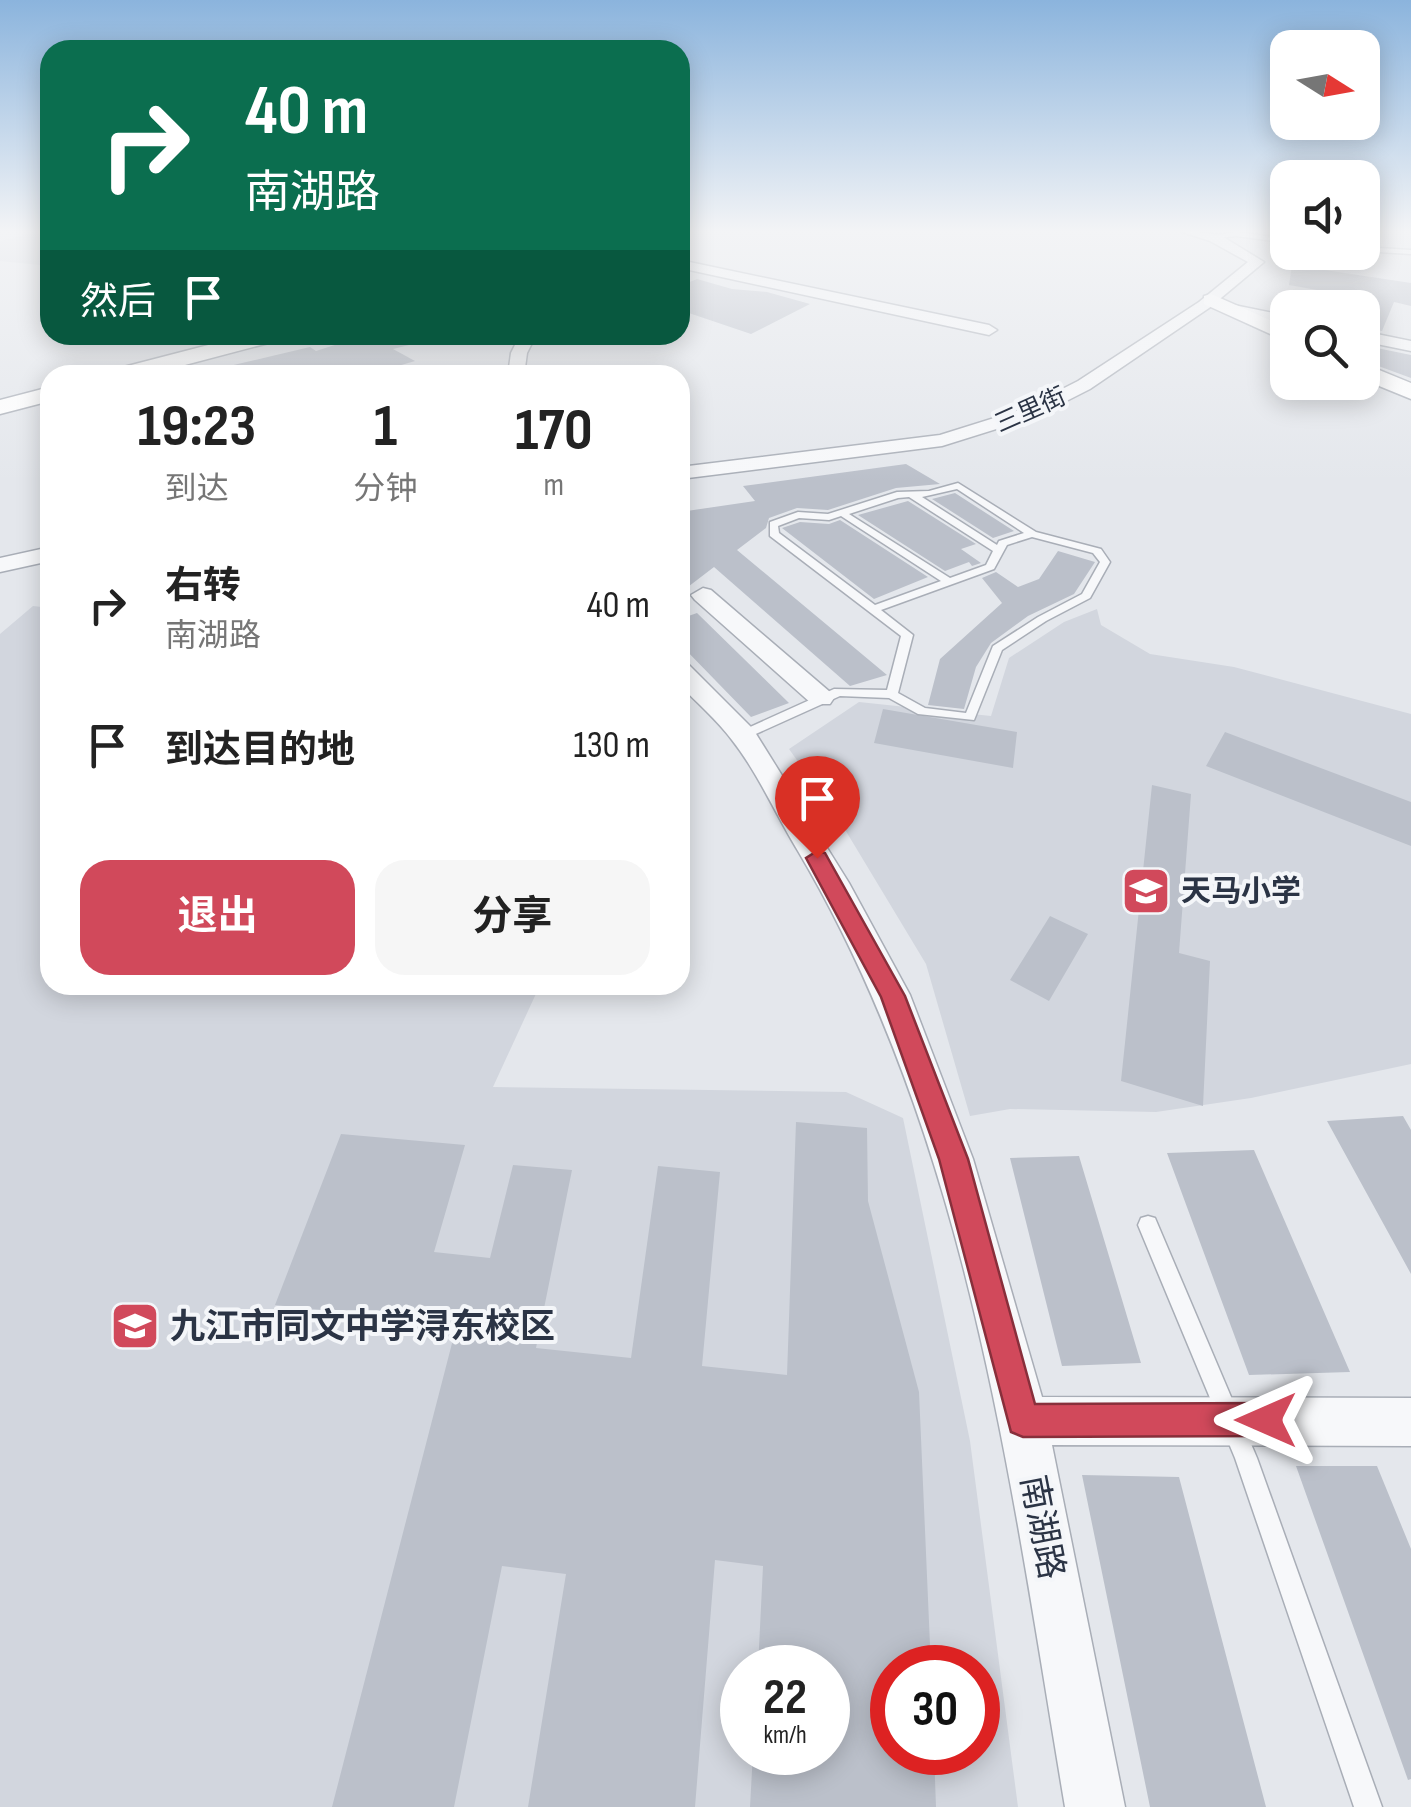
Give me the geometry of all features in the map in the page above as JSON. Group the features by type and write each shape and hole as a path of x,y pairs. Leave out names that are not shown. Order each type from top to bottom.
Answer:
{"main road":[{"path":"1240,313 1270,328"},
{"path":"158,365 234,345"},
{"path":"1380,378 1411,392"},
{"path":"0,407 40,397"}],"street":[{"path":"911,313 989,330"},
{"name":"三里街","path":"690,473 942,440 982,430 1029,413 1084,385 1204,313"},
{"path":"1380,340 1411,346"},
{"path":"0,565 40,556"},
{"path":"703,595 821,698"},
{"name":"南湖路","path":"690,680 743,734 838,892 892,996 954,1159 1023,1420 1094,1807"},
{"path":"1023,1420 1411,1422"}],"lane":[{"path":"743,734 838,692 892,694 922,711 970,717 998,648 1042,618 1086,596 1105,562 1097,551 1032,534 958,486 897,495 829,517 798,515 773,524 774,534 907,635 892,694"},
{"path":"912,495 1000,551"},
{"path":"842,513 948,582"},
{"path":"874,609 990,566 1003,543 1032,534"},
{"path":"1148,1225 1230,1420 1368,1807"}],"shaded area":[{"path":"33,606 40,607 40,995 535,995 493,1087 846,1092 903,1118 970,1441 997,1645 870,1645 870,1775 1000,1775 1000,1670 1018,1807 0,1807 0,634"},
{"name":"天马小学","path":"1097,609 1101,625 1150,654 1234,667 1411,714 1411,1064 1251,1098 1156,1112 1010,1109 970,1116 926,964 838,818 789,749 859,702 991,716 1009,658 1064,622"}],"building":[{"path":"690,313 690,313 792,313 751,334"},
{"path":"1380,313 1389,313 1382,331"},
{"path":"335,345 409,345 393,349 415,361 401,365 234,365 310,347 316,351"},
{"path":"1380,349 1411,355 1411,378 1380,367"},
{"path":"906,464 940,484 896,488 828,510 797,508 769,518 766,528 737,550 887,675 850,686 714,567 690,585 690,511 755,501 743,486"},
{"path":"955,493 1014,531 993,538 932,499"},
{"path":"908,501 976,544 961,549 981,563 972,566 969,562 945,571 858,515"},
{"path":"840,520 928,577 874,599 782,528 800,522 829,524"},
{"path":"1058,551 1095,562 1074,594 1028,616 991,643 976,667 964,709 928,705 940,659 1002,603 982,578 996,572 1018,587 1039,579"},
{"path":"697,613 789,703 751,717 690,654 690,615"},
{"path":"883,709 1017,732 1013,768 874,743"},
{"path":"1225,732 1411,802 1411,846 1206,766"},
{"path":"1152,785 1191,794 1179,953 1210,961 1203,1106 1121,1081"},
{"path":"1050,916 1088,934 1049,1001 1010,980"},
{"path":"1403,1116 1411,1130 1411,1274 1327,1121"},
{"path":"796,1122 867,1128 868,1201 919,1392 930,1645 870,1645 870,1775 935,1775 936,1807 750,1807 752,1775 850,1775 850,1645 759,1645 763,1566 715,1560 695,1807 528,1807 566,1574 502,1566 454,1807 332,1807 457,1324 275,1305 341,1134 465,1145 434,1252 490,1258 513,1165 572,1170 536,1348 631,1358 658,1166 720,1172 702,1366 787,1375"},
{"path":"1254,1150 1350,1372 1249,1375 1167,1153"},
{"path":"1079,1156 1141,1363 1062,1366 1010,1158"},
{"path":"1296,1466 1377,1466 1411,1549 1411,1779 1408,1780"},
{"path":"1082,1475 1179,1477 1266,1807 1150,1807"}],"place":[{"name":"天马小学","path":"1146,891"},
{"name":"九江市同文中学浔东校区","path":"135,1326"}],"route":[{"path":"817,858 892,996 954,1159 1023,1420 1266,1420"}]}
